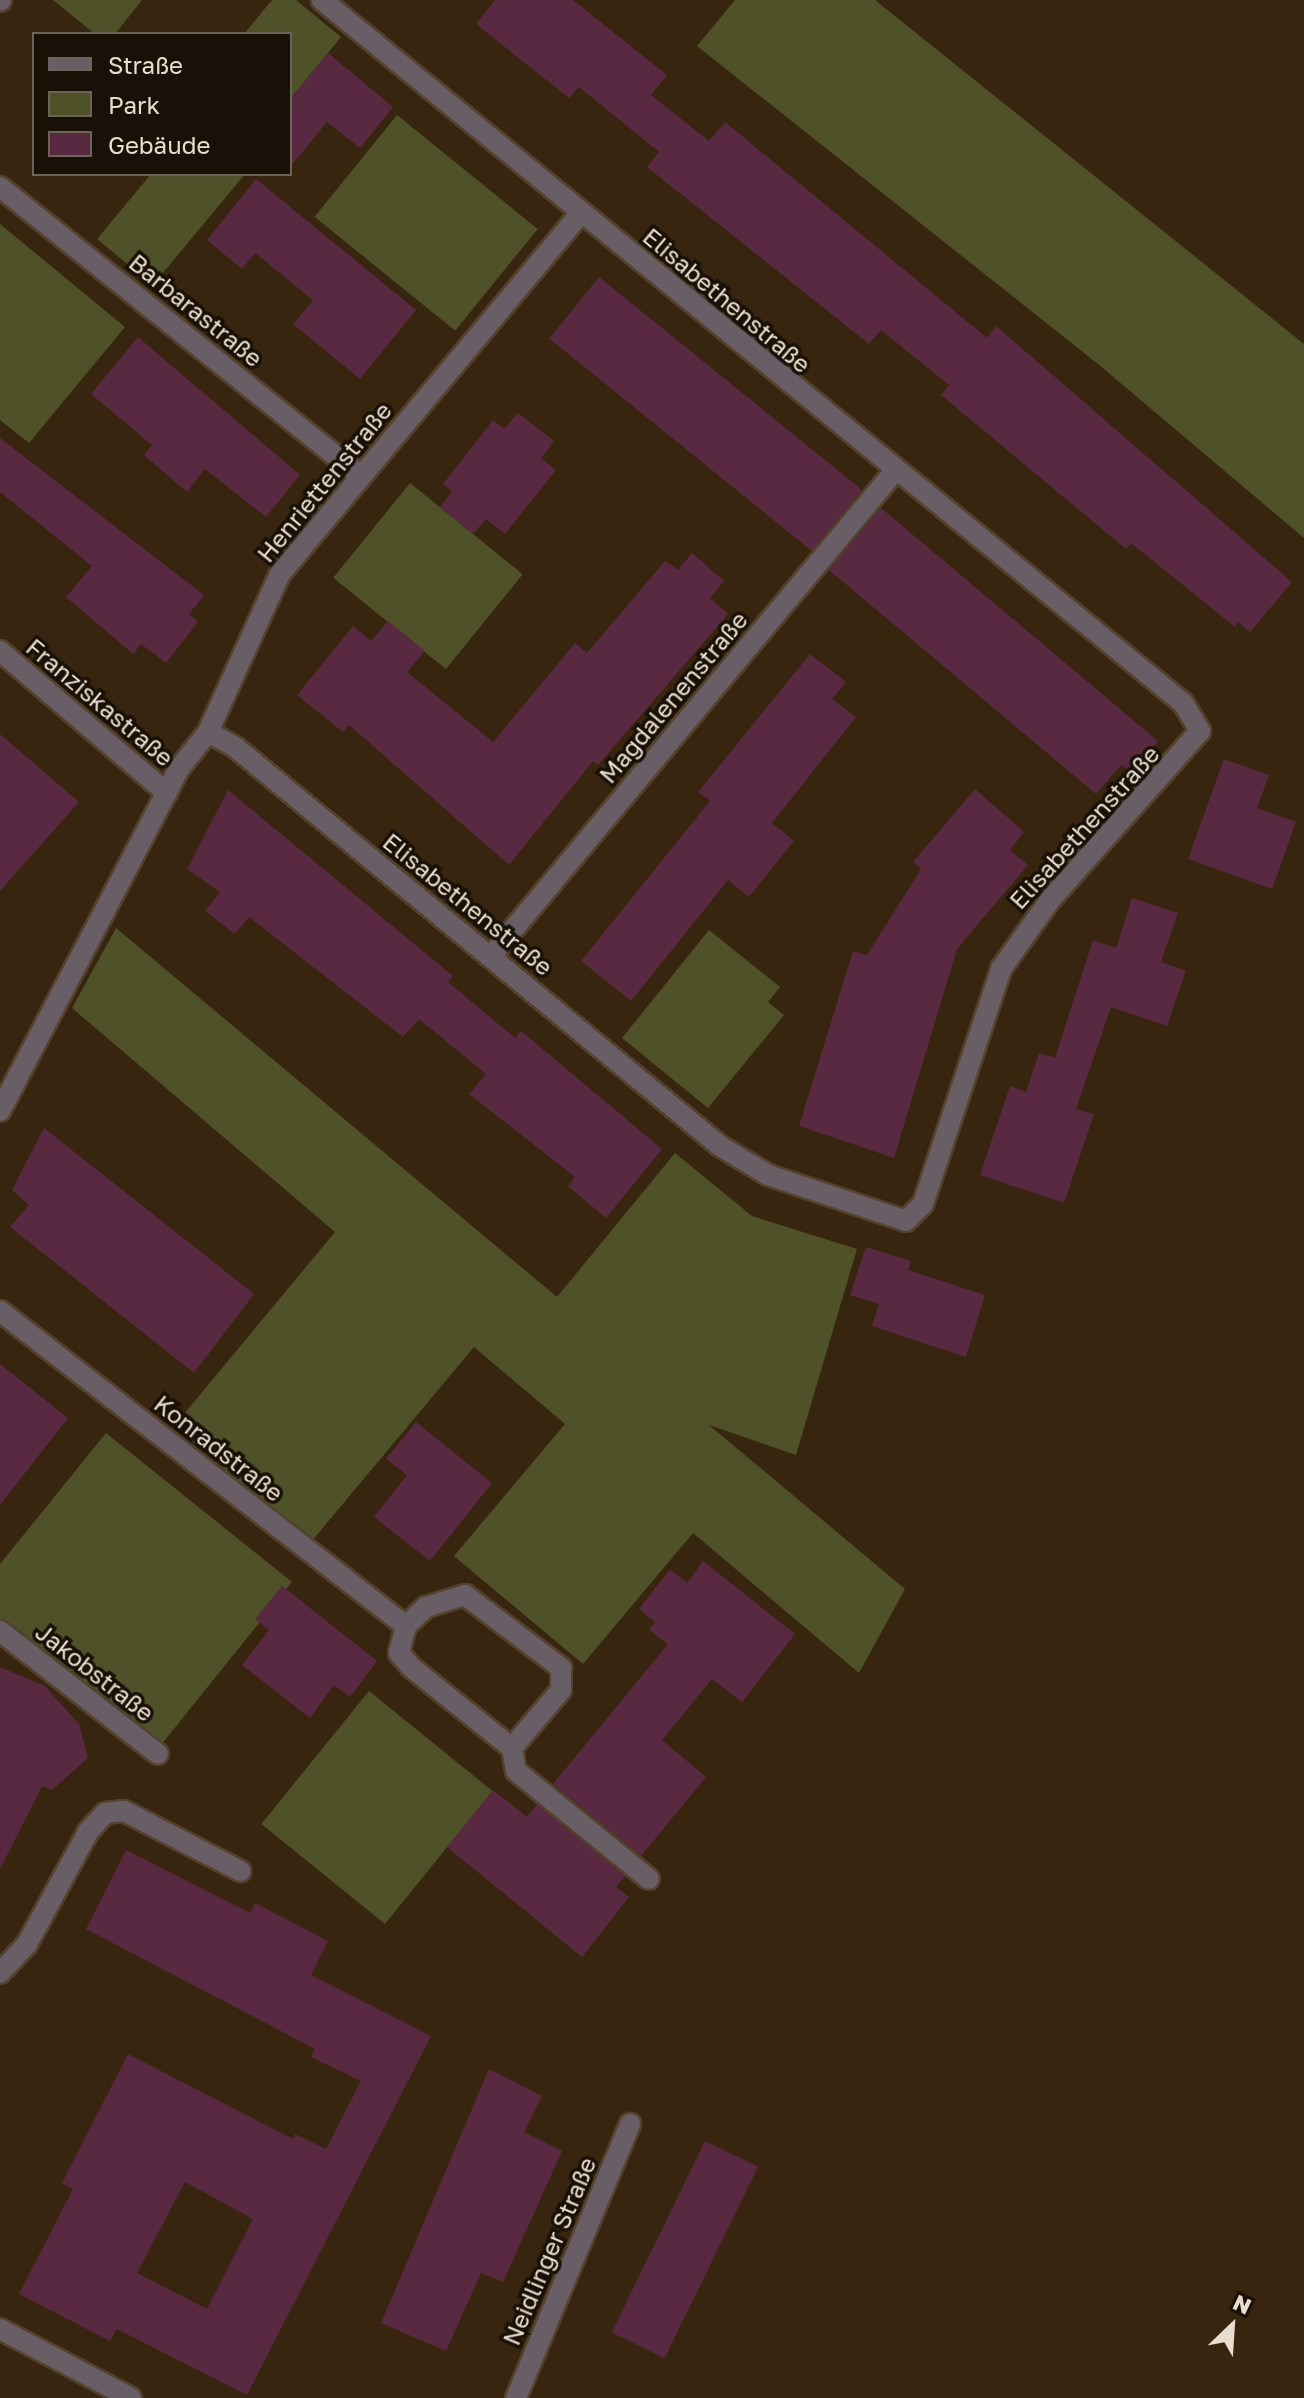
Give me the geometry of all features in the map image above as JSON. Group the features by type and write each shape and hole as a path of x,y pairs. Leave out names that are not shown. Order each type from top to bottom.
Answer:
{"street":[{"name":"Elisabethenstraße","path":"208,732 746,1163 888,1219 917,1216 1001,969 1050,900 1200,731 1183,703 894,472 322,0"},
{"name":"Barbarastraße","path":"0,187 360,475"},
{"name":"Henriettenstraße","path":"0,1111 167,793 208,732 280,574 581,213"},
{"name":"Magdalenenstraße","path":"491,956 894,472"},
{"name":"Franziskastraße","path":"0,651 167,793"},
{"name":"Konradstraße","path":"0,1311 406,1626"},
{"path":"512,1748 561,1690 561,1668 465,1595 426,1607 406,1626 399,1653 512,1748 516,1771 649,1879"},
{"name":"Jakobstraße","path":"0,1631 158,1754"},
{"path":"0,1973 27,1944 88,1832 105,1813 124,1811 240,1871"},
{"name":"Neidlinger Straße","path":"516,2398 630,2124"},
{"path":"0,2329 131,2398"}],"green space":[{"path":"53,0 142,0 117,32 93,32"},
{"path":"272,0 296,0 341,37 292,97 292,32 246,32"},
{"path":"735,0 875,0 1304,344 1304,538 1098,364 697,46"},
{"path":"397,115 538,229 455,331 315,217"},
{"path":"149,176 243,176 153,285 97,239"},
{"path":"0,224 125,327 29,443 0,420"},
{"path":"410,483 523,574 446,669 333,578"},
{"path":"116,928 557,1297 675,1153 752,1216 857,1249 796,1455 709,1425 905,1589 859,1673 693,1533 583,1664 454,1556 565,1424 474,1347 311,1542 174,1426 335,1232 72,1008"},
{"path":"709,930 780,987 768,1002 784,1015 708,1108 622,1038"},
{"path":"106,1433 292,1582 161,1745 0,1619 0,1564"},
{"path":"369,1691 493,1791 385,1924 261,1824"}],"building":[{"path":"495,0 573,0 667,75 651,95 709,141 725,122 987,338 996,326 1292,582 1250,632 1238,622 1235,627 1131,543 1126,549 941,395 949,385 881,330 869,344 647,167 659,152 579,87 569,98 476,24"},
{"path":"328,53 393,107 360,148 327,122 292,165 292,97"},
{"path":"256,179 416,310 360,379 293,324 313,300 255,253 242,269 207,240"},
{"path":"599,277 862,490 812,551 549,338"},
{"path":"138,337 300,475 266,517 205,469 187,492 144,455 152,445 91,394"},
{"path":"518,413 554,441 541,458 556,470 505,534 486,519 473,534 440,507 452,491 443,484 493,420 504,429"},
{"path":"0,438 204,595 189,614 198,622 166,663 141,644 133,654 66,597 92,566 0,492"},
{"path":"881,508 1158,741 1131,773 1121,765 1096,794 829,570"},
{"path":"692,553 724,581 710,598 728,614 598,765 593,761 509,865 349,725 343,732 297,695 353,626 371,641 388,621 425,651 407,672 493,742 575,643 587,653 665,561 678,570"},
{"path":"810,654 846,682 832,699 856,717 772,823 794,841 749,897 728,880 631,1001 581,961 710,801 698,792"},
{"path":"0,734 79,802 0,891"},
{"path":"1224,759 1269,775 1257,808 1296,822 1272,889 1188,859"},
{"path":"975,789 1024,832 1010,850 1028,865 957,949 894,1158 799,1126 853,951 867,955 921,869 913,862"},
{"path":"228,790 453,976 448,982 515,1038 521,1031 662,1149 606,1218 568,1186 575,1177 469,1094 486,1074 419,1019 403,1037 249,917 235,934 205,911 220,892 187,869"},
{"path":"1132,898 1178,913 1161,962 1186,971 1167,1026 1111,1007 1076,1109 1094,1114 1064,1203 980,1175 1010,1086 1026,1092 1039,1053 1055,1058 1093,940 1116,948"},
{"path":"44,1128 254,1294 194,1373 10,1227 29,1205 12,1190"},
{"path":"866,1247 911,1261 908,1270 985,1295 966,1357 872,1326 879,1304 850,1295"},
{"path":"0,1364 68,1418 0,1505"},
{"path":"416,1422 492,1483 430,1561 374,1517 407,1475 386,1459"},
{"path":"703,1561 795,1634 742,1702 712,1679 662,1740 706,1777 641,1856 553,1784 668,1644 649,1630 655,1622 639,1609 670,1569 687,1583"},
{"path":"282,1586 377,1661 350,1697 334,1685 310,1718 242,1665 269,1630 255,1619"},
{"path":"0,1667 45,1686 79,1724 88,1758 52,1790 42,1786 0,1869"},
{"path":"493,1790 527,1817 537,1804 625,1876 616,1887 629,1897 582,1957 447,1847"},
{"path":"126,1850 250,1913 255,1903 328,1941 311,1975 431,2036 247,2395 117,2329 110,2341 19,2294 73,2189 62,2183 128,2054 293,2139 295,2134 326,2149 361,2081 311,2057 315,2049 86,1929","holes":["185,2182 253,2219 207,2309 137,2273"]},
{"path":"489,2069 542,2096 524,2132 562,2151 503,2282 481,2273 446,2351 381,2323"},
{"path":"705,2141 758,2167 665,2358 612,2332"}]}
